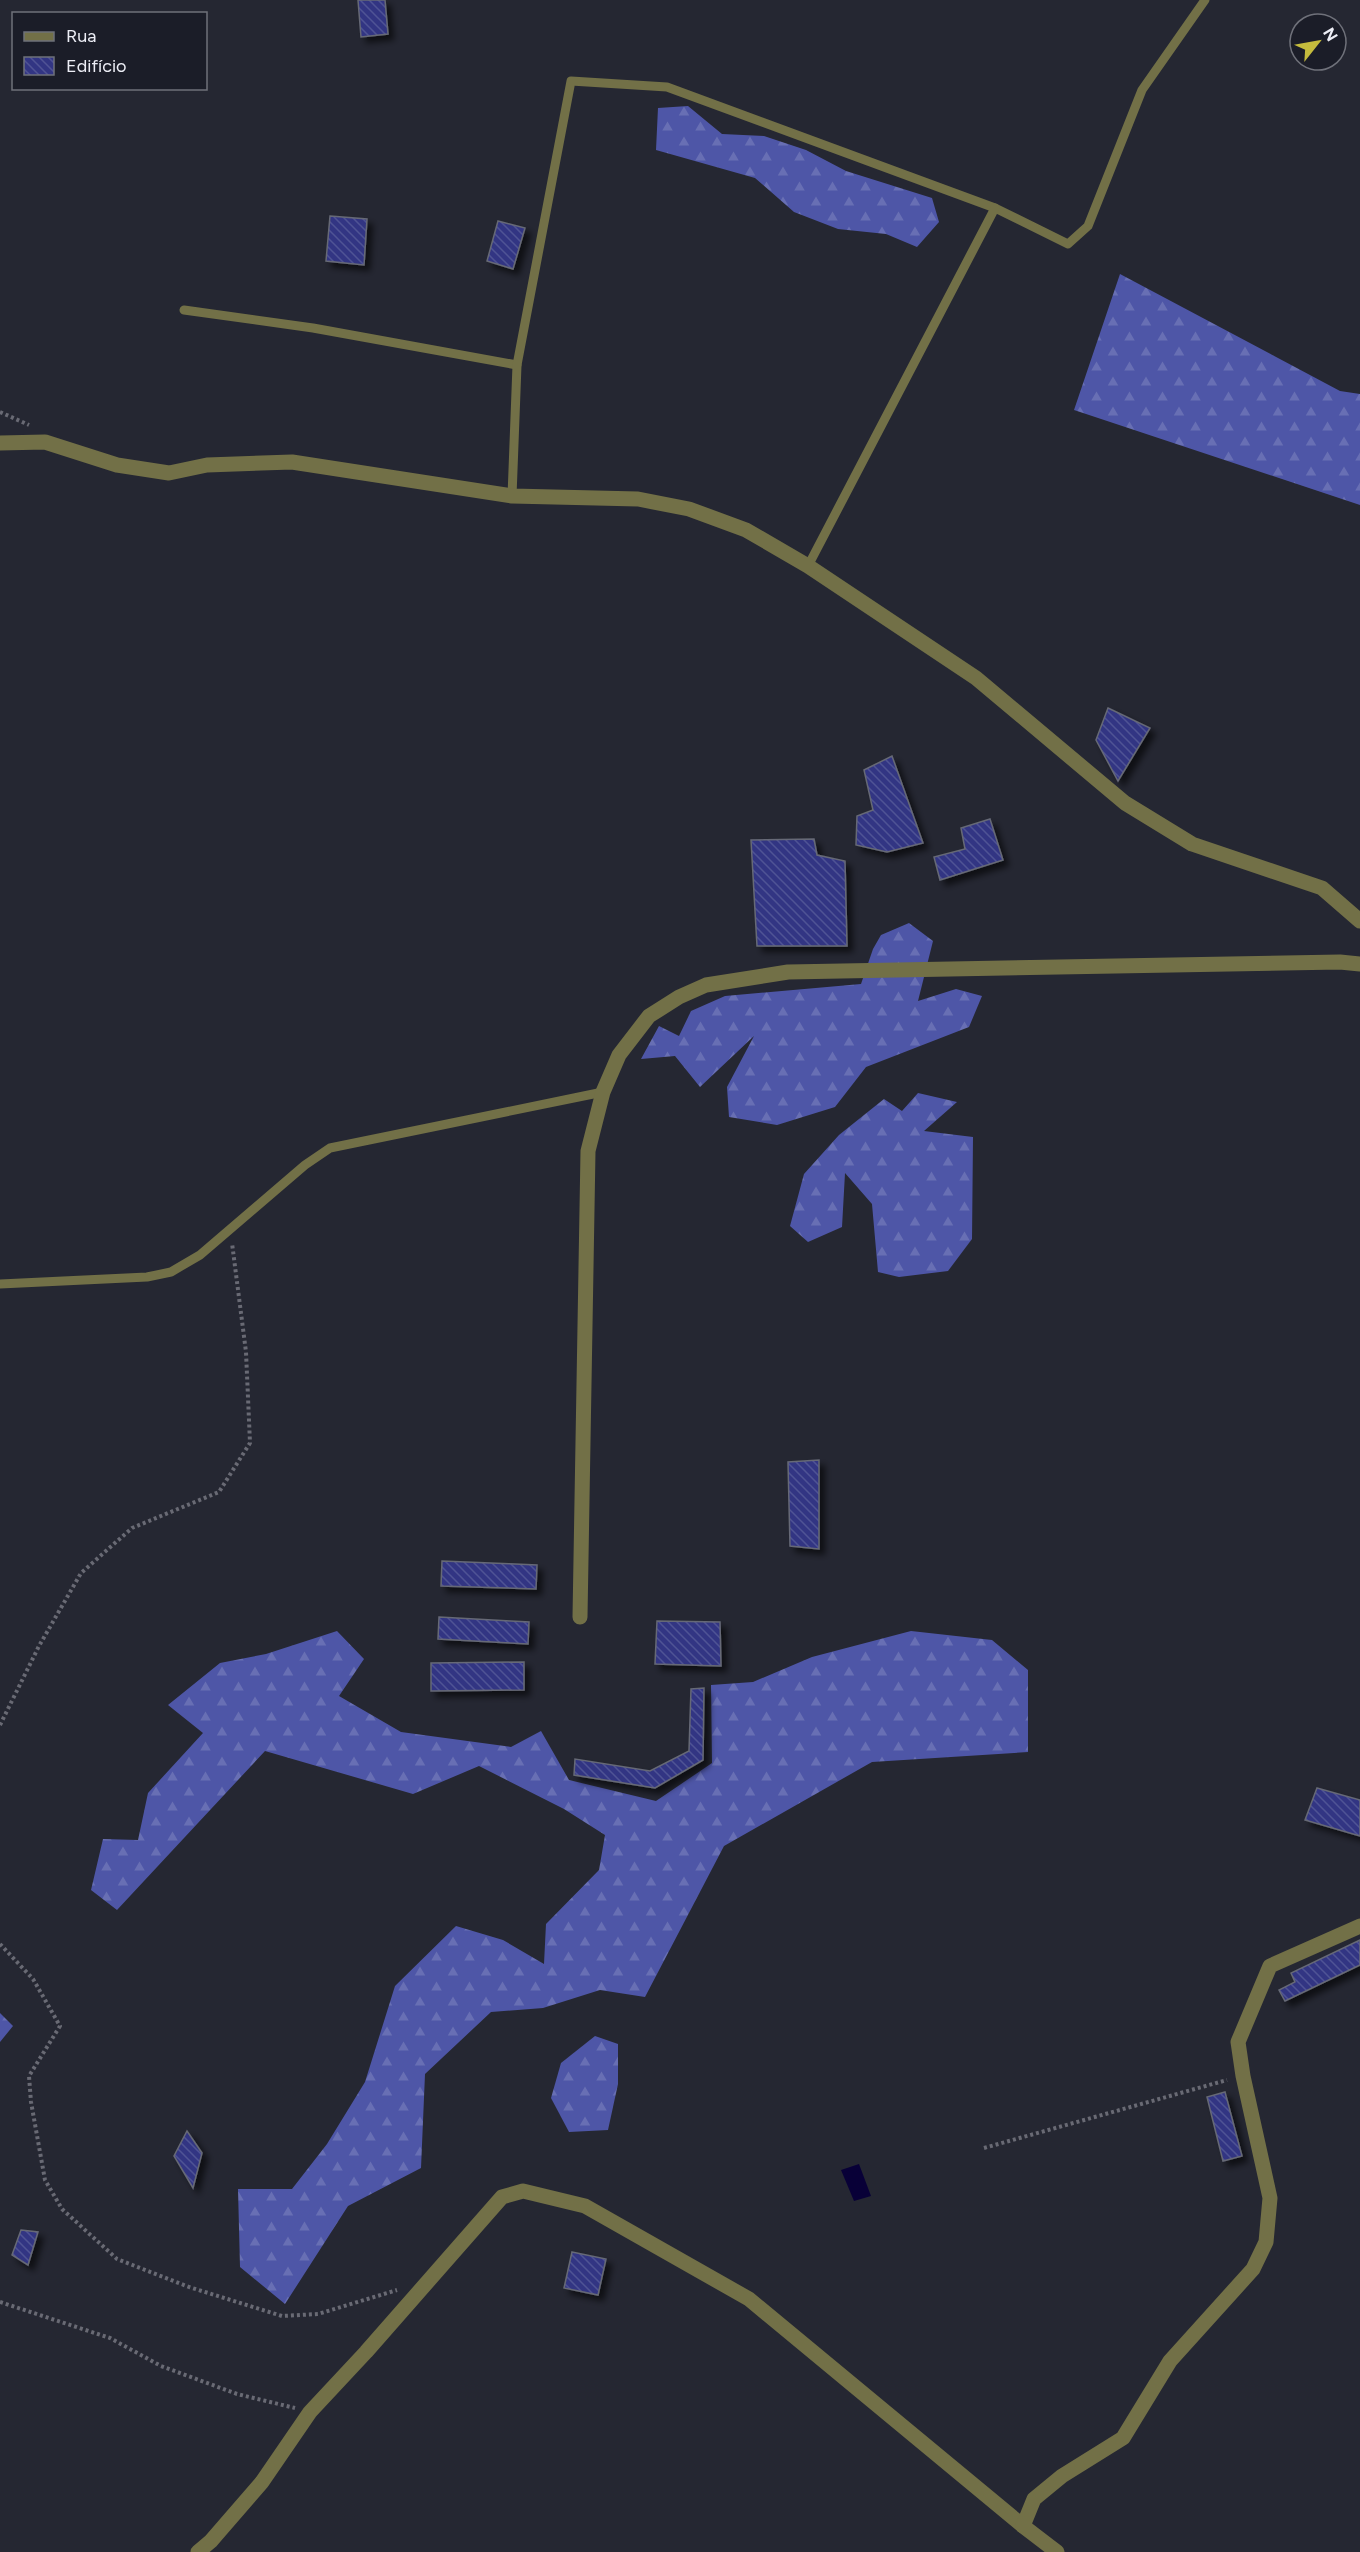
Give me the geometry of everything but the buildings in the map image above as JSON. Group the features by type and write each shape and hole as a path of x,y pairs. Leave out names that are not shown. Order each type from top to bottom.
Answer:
{"street":[{"path":"0,443 45,442 117,465 170,473 207,465 292,462 512,496 638,499 689,509 746,530 808,566 976,678 1125,802 1192,844 1323,888 1360,921"},
{"path":"580,1617 588,1151 603,1092 619,1054 649,1016 679,996 706,985 788,972 1360,963"},
{"path":"1023,2526 1034,2499 1062,2476 1123,2438 1170,2361 1253,2269 1266,2242 1270,2198 1243,2076 1238,2042 1270,1966 1360,1926"},
{"path":"198,2552 211,2541 262,2482 310,2412 502,2197 523,2191 585,2206 749,2299 1057,2552"}],"lane":[{"path":"512,496 517,365 571,81 667,87 995,208 1068,244 1088,226 1142,90 1205,0"},
{"path":"808,566 995,208"},
{"path":"184,310 313,328 517,365"},
{"path":"0,1284 147,1277 171,1272 200,1255 231,1231 305,1165 330,1148 603,1092"}],"path":[{"path":"0,1725 39,1646 81,1573 132,1528 219,1492 249,1443 246,1352 231,1231"},
{"path":"0,1944 33,1979 60,2026 29,2076 31,2102 45,2180 62,2209 117,2259 189,2287 282,2316 318,2314 430,2280"},
{"path":"984,2148 1243,2076"},
{"path":"0,2302 110,2338 161,2366 237,2394 310,2412"}],"green space":[{"path":"688,106 722,134 764,136 806,150 846,171 932,198 939,222 917,247 886,234 838,229 794,212 755,178 656,150 658,108"},
{"path":"1120,274 1340,391 1360,394 1360,505 1074,410"},
{"path":"909,923 933,941 918,1001 956,989 982,996 969,1027 866,1067 835,1107 777,1125 729,1117 727,1087 754,1036 700,1087 675,1056 641,1059 659,1026 679,1036 691,1011 725,996 861,984 873,949 881,935"},
{"path":"918,1093 957,1102 924,1131 973,1137 972,1239 948,1271 899,1277 878,1272 872,1204 845,1173 842,1227 808,1242 790,1226 804,1174 839,1135 884,1099 902,1111"},
{"path":"337,1631 364,1659 339,1696 401,1732 511,1747 541,1731 569,1780 656,1801 712,1763 711,1685 753,1682 812,1657 911,1631 992,1640 1028,1670 1028,1752 872,1762 724,1846 645,1997 600,1990 543,2008 491,2012 425,2074 421,2168 348,2206 285,2304 240,2267 238,2189 292,2189 327,2144 365,2082 395,1986 456,1926 503,1940 544,1964 546,1924 599,1870 605,1835 564,1809 479,1766 413,1794 265,1751 117,1910 91,1890 103,1839 138,1840 148,1793 203,1733 168,1705 220,1663 266,1654"},
{"path":"0,2013 13,2026 0,2042"},
{"path":"595,2036 618,2044 618,2084 608,2130 569,2132 551,2098 561,2063"}],"shaded area":[{"path":"859,2164 871,2196 854,2201 841,2170"}]}
